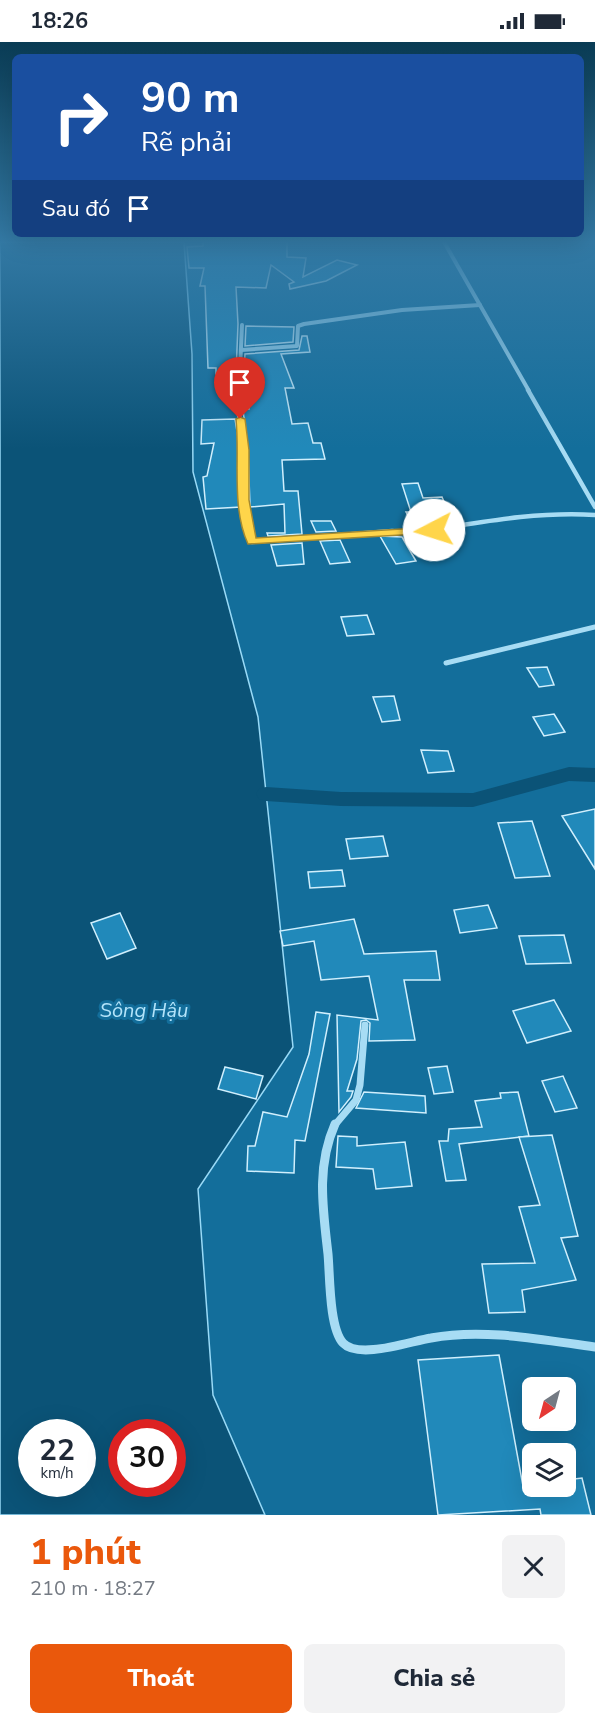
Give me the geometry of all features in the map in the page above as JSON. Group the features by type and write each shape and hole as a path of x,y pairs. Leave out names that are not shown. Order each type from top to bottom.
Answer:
{"street":[{"path":"241,350 297,346 298,327 304,324 398,311"},
{"path":"483,311 595,507"},
{"path":"242,325 238,408 244,450 244,500 252,542 392,531 410,533 551,514 595,515"},
{"path":"446,663 595,627"},
{"path":"365,1025 360,1085 356,1100 336,1122 325,1147 321,1192 335,1324 340,1340 352,1349 452,1335 548,1340 595,1347"}],"water":[{"name":"Sông Hậu","path":"0,311 189,311 192,354 193,472 258,717 293,1047 198,1189 213,1395 265,1515 0,1515"}],"building":[{"path":"206,311 237,311 236,374 216,374 216,368 208,368"},
{"path":"246,326 294,327 293,342 245,346"},
{"path":"302,336 307,336 310,352 281,354 294,388 285,388 292,424 308,423 313,443 321,443 325,459 282,460 284,491 298,491 302,534 268,536 267,533 285,533 284,504 250,507 248,450 243,410 249,409 243,383 245,354 299,350"},
{"path":"235,419 240,450 241,507 206,509 203,477 207,476 214,443 201,444 202,420"},
{"path":"418,483 423,498 442,497 451,518 432,520 434,525 414,528 406,512 411,512 402,484"},
{"path":"311,521 331,521 336,531 316,532"},
{"path":"380,536 402,537 416,561 396,564"},
{"path":"340,540 350,562 330,564 320,541"},
{"path":"302,543 304,564 277,566 271,545"},
{"path":"367,615 374,634 347,636 341,617"},
{"path":"547,667 554,685 539,687 527,668"},
{"path":"394,696 400,720 382,722 373,697"},
{"path":"554,714 565,732 544,736 533,717"},
{"path":"421,750 448,751 454,771 428,773"},
{"path":"595,809 595,869 562,816"},
{"path":"532,821 550,876 515,878 498,823"},
{"path":"383,836 388,856 350,859 346,839"},
{"path":"342,870 345,886 310,888 308,872"},
{"path":"488,905 497,928 460,933 454,910"},
{"path":"120,913 136,948 107,959 91,923"},
{"path":"354,919 364,954 436,951 440,980 404,980 415,1040 369,1041 370,1023 366,1020 361,1021 357,1059 347,1091 353,1091 339,1112 337,1015 378,1020 369,976 321,980 314,941 283,946 280,931"},
{"path":"564,935 571,963 526,964 519,936"},
{"path":"554,1000 571,1031 527,1043 513,1011"},
{"path":"316,1012 330,1014 305,1141 295,1140 294,1173 247,1171 248,1146 255,1146 263,1112 287,1117 309,1054"},
{"path":"447,1066 453,1092 434,1094 428,1068"},
{"path":"225,1067 263,1076 256,1099 218,1089"},
{"path":"563,1076 577,1108 555,1112 542,1081"},
{"path":"364,1092 425,1096 426,1113 356,1108"},
{"path":"518,1092 529,1136 459,1144 466,1180 446,1181 439,1141 448,1141 449,1129 482,1127 475,1101 501,1098 500,1093"},
{"path":"552,1135 578,1236 561,1238 576,1280 522,1290 525,1312 489,1313 482,1264 535,1263 519,1207 540,1205 519,1137"},
{"path":"338,1136 357,1137 357,1146 405,1142 412,1186 376,1189 373,1169 336,1167"},
{"path":"499,1355 522,1481 522,1497 576,1497 576,1479 582,1478 591,1515 541,1515 540,1509 438,1515 418,1360"}],"waterway":[{"path":"266,794 341,799 473,800 569,774 595,775"}],"route":[{"path":"240,419 244,450 244,500 253,537 252,542 434,530"}]}
